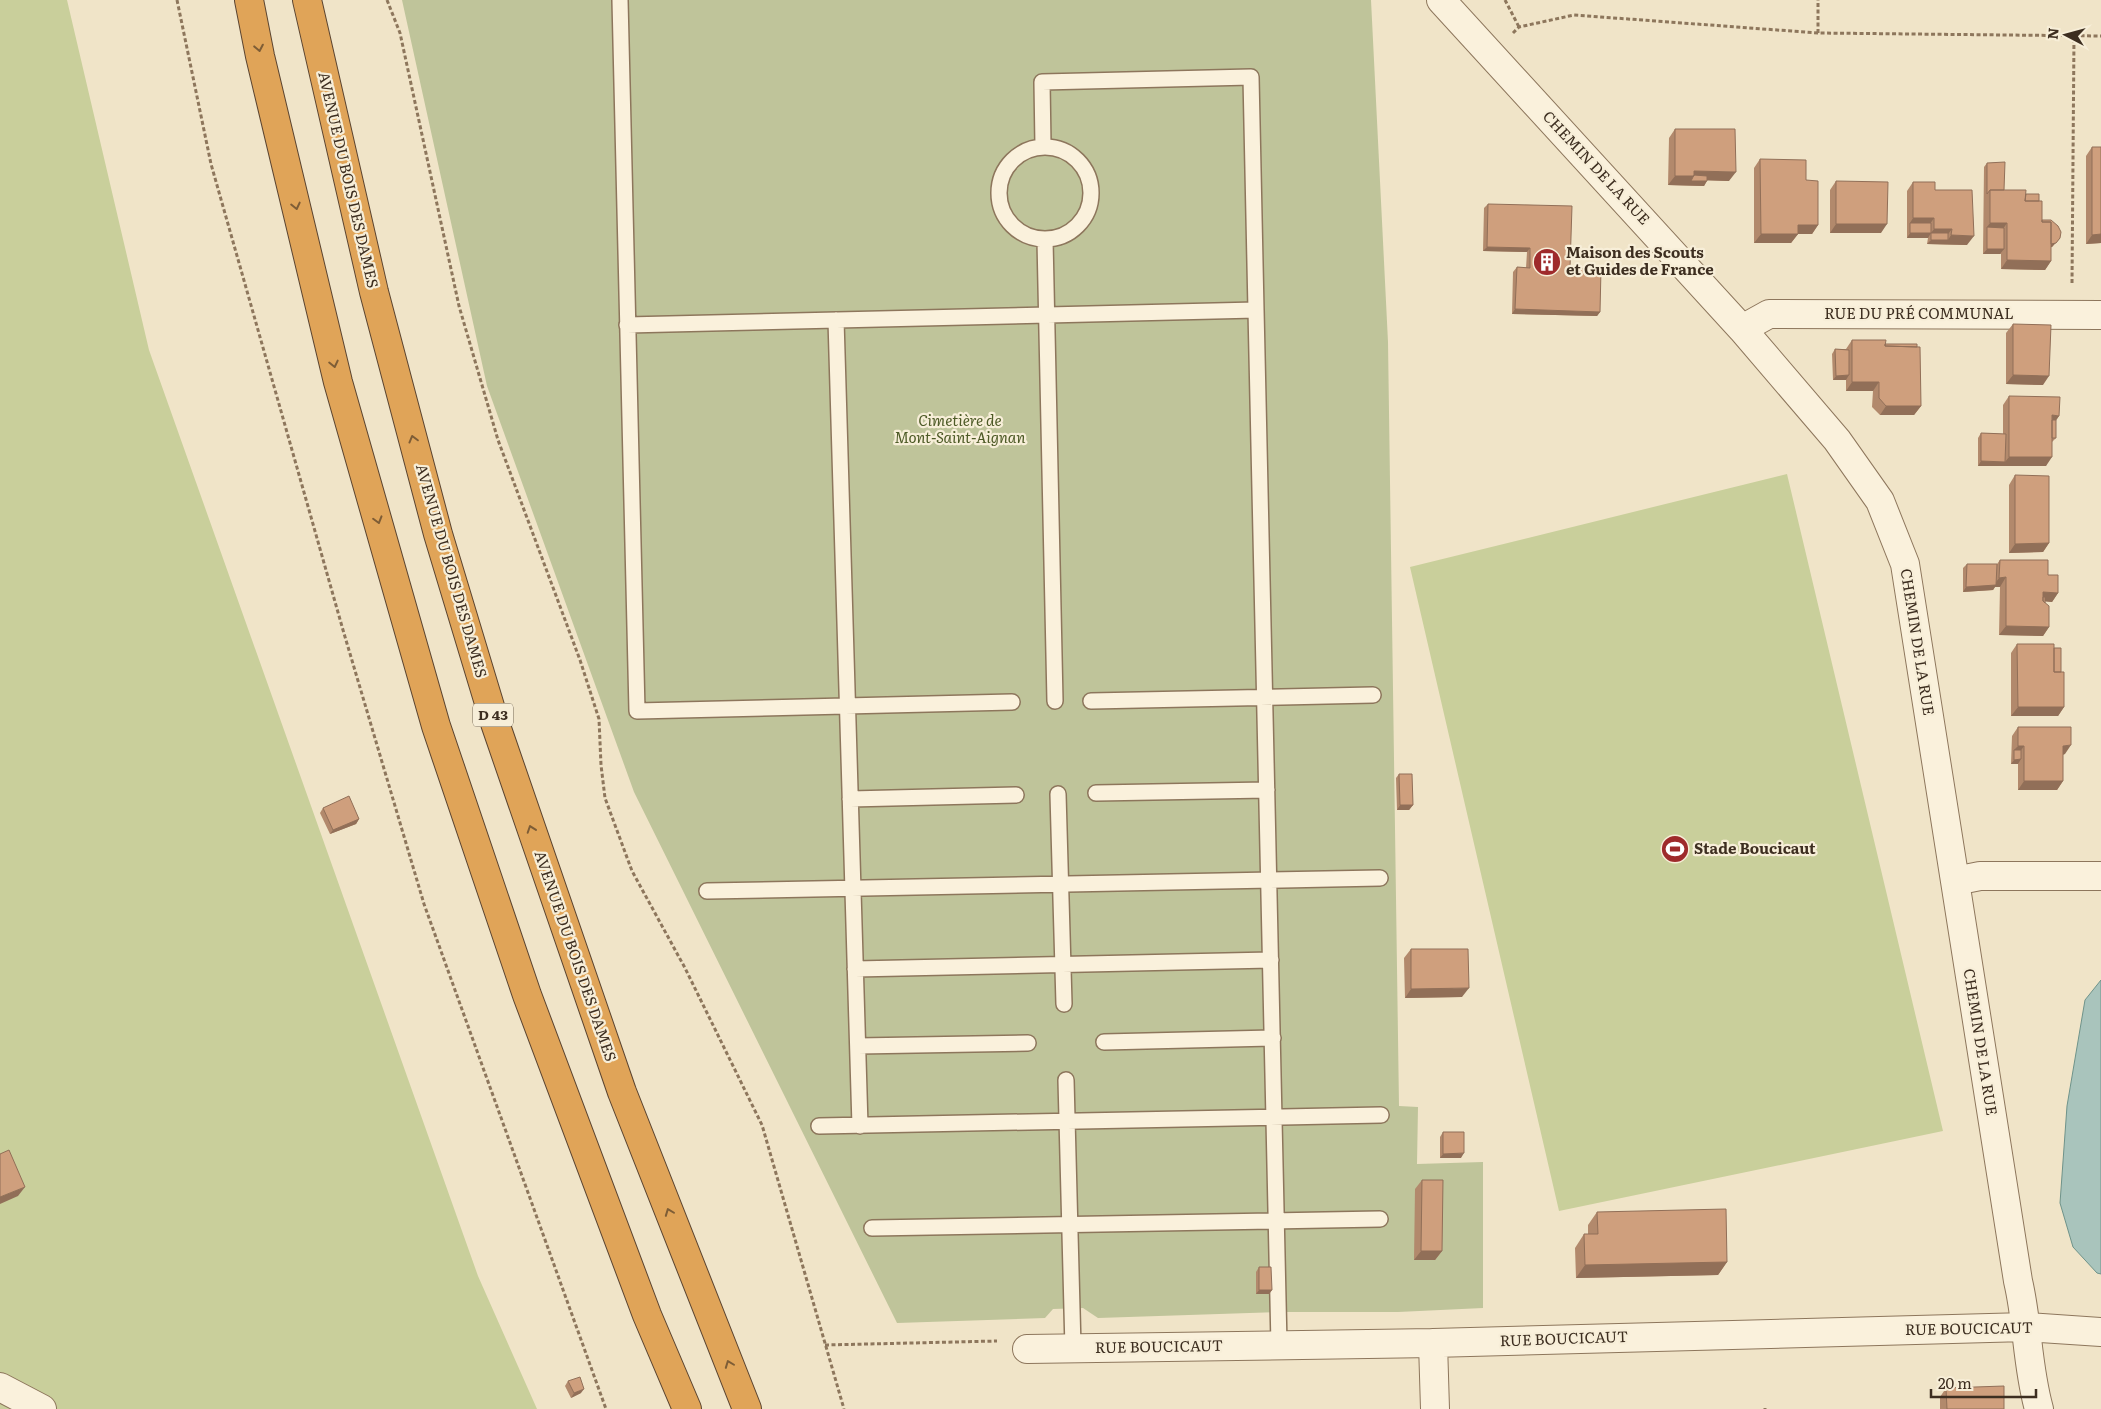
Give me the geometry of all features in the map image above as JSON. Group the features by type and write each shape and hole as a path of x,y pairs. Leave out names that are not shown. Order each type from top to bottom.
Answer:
{"highway":[{"path":"249,0 260,56 338,382 436,726 527,995 647,1315 687,1409"},
{"name":"AVENUE DU BOIS DES DAMES","path":"307,0 374,292 438,534 495,723 622,1092 747,1409"}],"street":[{"name":"CHEMIN DE LA RUE","path":"1441,0 1742,329 1837,440 1880,501 1905,564 2018,1281 2024,1307 2030,1367 2039,1409"},
{"name":"RUE DU PRÉ COMMUNAL","path":"1742,329 1769,314 2101,315"},
{"path":"1955,881 1980,876 2101,876"},
{"name":"RUE BOUCICAUT","path":"1027,1349 1432,1343 2026,1327 2101,1332"},
{"path":"1432,1343 1436,1409"},
{"path":"0,1387 42,1409"}],"lane":[{"path":"620,0 637,711 1012,702"},
{"path":"1043,146 1042,82 1251,77 1279,1345"},
{"path":"1043,146 1058,148 1072,155 1082,165 1089,178 1092,193 1090,208 1083,221 1072,232 1059,238 1044,240 1028,237 1014,229 1005,217 999,202 999,186 1004,171 1014,158 1028,150 1043,146"},
{"path":"1044,240 1055,701"},
{"path":"627,325 1256,310"},
{"path":"836,320 860,1126"},
{"path":"1091,701 1373,695"},
{"path":"1096,793 1267,790"},
{"path":"1058,794 1064,1004"},
{"path":"850,799 1016,795"},
{"path":"706,891 1380,878"},
{"path":"855,969 1271,960"},
{"path":"1104,1042 1272,1038"},
{"path":"858,1046 1028,1043"},
{"path":"1066,1080 1072,1348"},
{"path":"819,1126 1381,1115"},
{"path":"872,1228 1380,1220"}],"path":[{"path":"177,0 212,164 340,621 422,895 606,1409"},
{"path":"387,0 400,33 459,306 498,440 580,660 599,719 605,798 632,871 685,968 762,1125 844,1409"},
{"path":"1504,0 1519,26"},
{"path":"1818,0 1818,34"},
{"path":"1492,55 1519,26 1574,15 1818,34 2101,36"},
{"path":"2072,315 2074,36"},
{"path":"825,1345 1006,1341 1027,1349"}],"green space":[{"path":"0,0 67,0 149,350 478,1276 537,1409 0,1409"},
{"name":"Cimetière de Mont-Saint-Aignan","path":"402,0 1371,0 1388,342 1399,1106 1418,1107 1417,1164 1483,1162 1483,1308 1398,1312 1278,1312 1098,1318 1083,1308 1053,1309 1045,1318 897,1323 634,792 487,386"},
{"name":"Stade Boucicaut","path":"1787,474 1943,1131 1559,1211 1410,567"}],"water":[{"path":"2101,980 2101,1274 2097,1273 2073,1247 2060,1203 2067,1106 2085,1000"}],"building":[{"path":"1675,129 1735,129 1736,172 1694,171 1694,176 1675,176"},
{"path":"2092,147 2101,147 2101,234 2092,235"},
{"path":"1760,159 1806,160 1806,180 1818,181 1818,225 1798,225 1798,234 1761,234"},
{"path":"2005,162 2004,190 1990,190 1987,194 1987,163"},
{"path":"1694,175 1707,176 1707,181 1691,181"},
{"path":"1836,181 1888,182 1887,224 1836,224"},
{"path":"1913,182 1935,182 1935,190 1972,190 1974,236 1951,235 1952,229 1934,229 1934,218 1913,218"},
{"path":"1990,190 2026,190 2025,201 2042,201 2042,222 2051,222 2051,261 2007,260 2007,223 1990,223"},
{"path":"2026,194 2039,194 2039,201 2025,201"},
{"name":"Maison des Scouts et Guides de France","path":"1488,204 1572,206 1570,268 1601,269 1600,312 1515,309 1517,267 1530,268 1530,248 1487,247"},
{"path":"2042,220 2051,220 2058,226 2061,232 2060,238 2056,243 2051,244 2051,222 2042,222"},
{"path":"1910,223 1931,223 1931,233 1910,233"},
{"path":"1987,227 2004,228 2004,249 1987,249"},
{"path":"1931,233 1948,233 1948,240 1931,240"},
{"path":"2013,324 2051,325 2049,376 2013,375"},
{"path":"1852,340 1886,340 1885,346 1920,347 1921,406 1886,406 1879,398 1879,382 1852,382"},
{"path":"1885,344 1917,344 1917,347 1885,346"},
{"path":"1835,349 1849,350 1849,375 1836,376"},
{"path":"2009,396 2060,397 2059,416 2052,415 2052,457 2009,457"},
{"path":"2052,420 2056,420 2056,438 2052,438"},
{"path":"1981,433 2006,434 2005,462 1981,461"},
{"path":"2015,475 2049,476 2049,543 2015,544"},
{"path":"2000,560 2048,560 2048,575 2058,575 2058,593 2043,592 2043,601 2049,606 2049,627 2006,626 2006,577 1999,578"},
{"path":"1967,564 1997,564 1996,585 1966,587"},
{"path":"2017,644 2054,644 2054,672 2064,672 2064,707 2018,707"},
{"path":"2054,648 2061,648 2061,672 2054,672"},
{"path":"2018,727 2071,727 2071,745 2063,746 2063,781 2024,781 2024,746 2018,746"},
{"path":"2014,750 2021,750 2021,759 2014,760"},
{"path":"1399,774 1412,774 1413,805 1400,805"},
{"path":"349,796 359,819 333,830 323,808"},
{"path":"1411,949 1468,949 1469,988 1411,989"},
{"path":"1443,1132 1464,1132 1464,1153 1443,1154"},
{"path":"9,1150 25,1187 0,1197 0,1154"},
{"path":"1422,1180 1443,1180 1442,1251 1421,1251"},
{"path":"1726,1209 1727,1262 1585,1265 1584,1234 1598,1234 1597,1212"},
{"path":"1259,1267 1271,1267 1272,1290 1259,1290"},
{"path":"580,1377 584,1389 574,1393 568,1381"},
{"path":"2004,1386 2004,1409 1947,1409 1946,1388"}],"place":[{"name":"Maison des Scouts et Guides de France","path":"1547,262"},
{"name":"Stade Boucicaut","path":"1675,849"}]}
